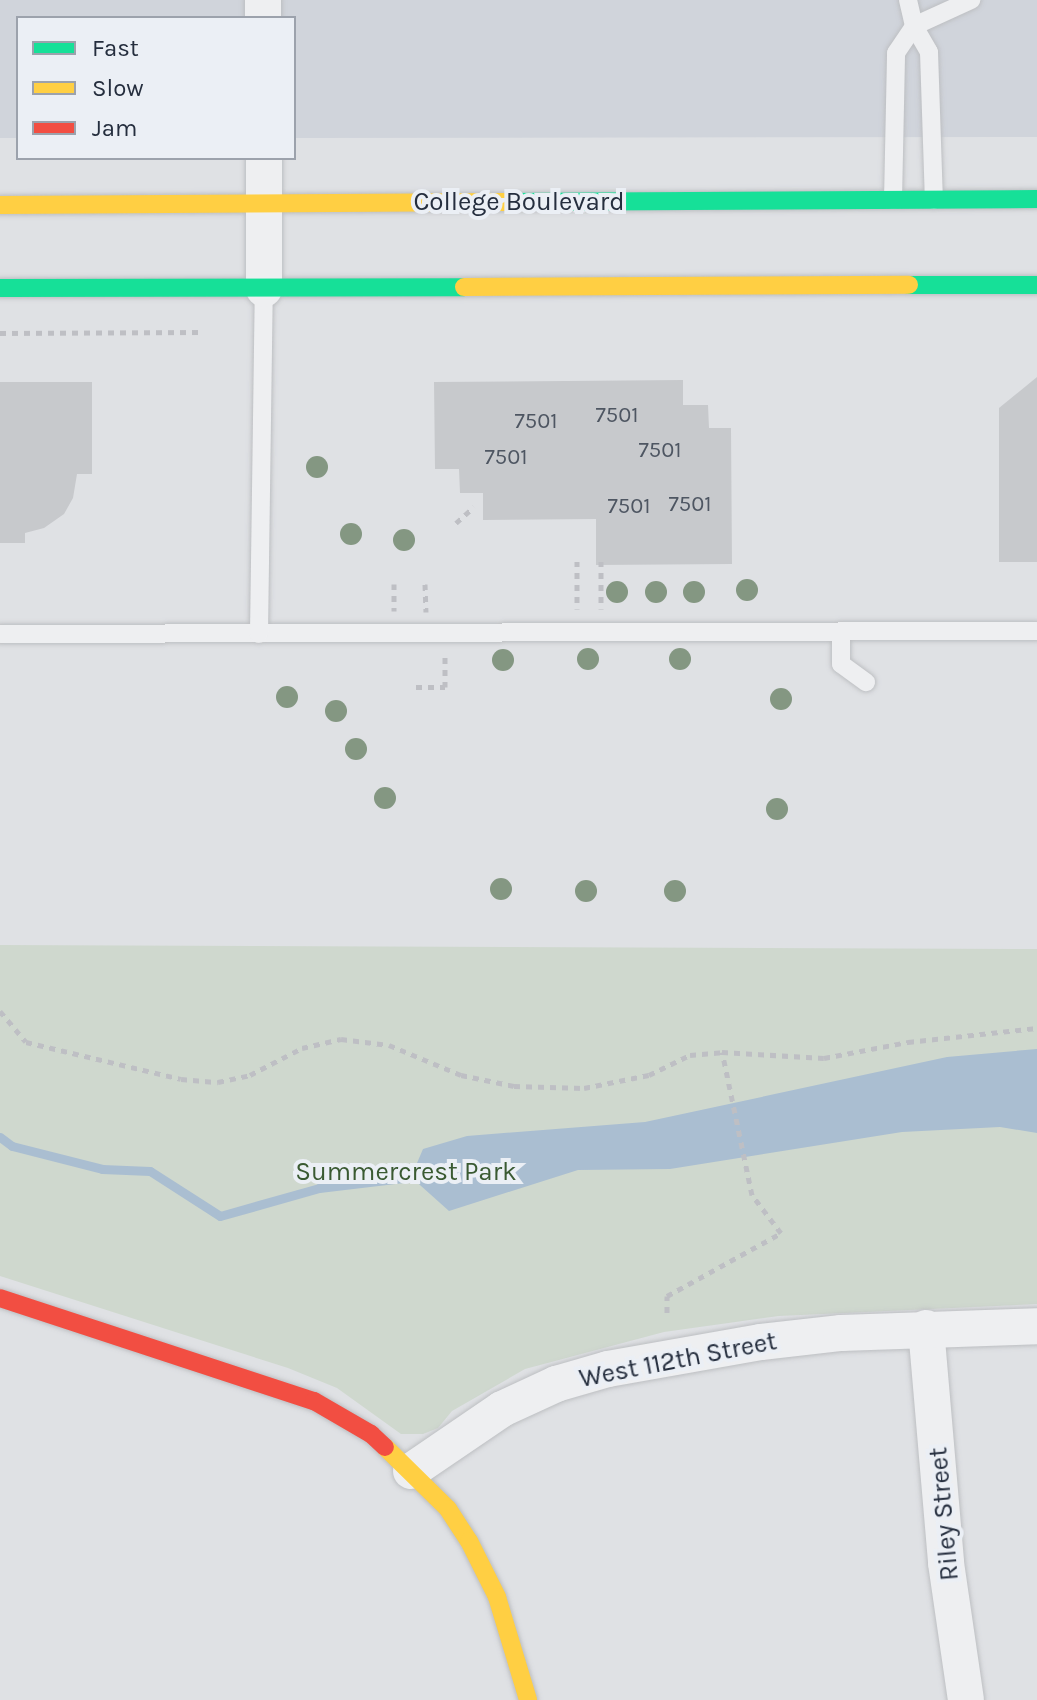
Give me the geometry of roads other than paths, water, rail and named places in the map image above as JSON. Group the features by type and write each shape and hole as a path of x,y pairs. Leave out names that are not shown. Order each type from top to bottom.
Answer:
{"main road":[{"name":"College Boulevard","path":"0,205 1037,199"},
{"path":"0,288 1037,285"},
{"path":"0,1298 314,1401 371,1434 448,1509 469,1541 497,1597 528,1700"}],"street":[{"path":"264,160 264,289"},
{"name":"West 112th Street","path":"411,1471 502,1409 556,1384 608,1369 761,1342 926,1328 1037,1326"},
{"name":"Riley Street","path":"926,1328 946,1563 966,1700"}],"lane":[{"path":"908,0 914,26 929,52 934,200"},
{"path":"893,200 896,53 914,26 971,0"},
{"path":"259,634 264,289"},
{"path":"0,634 1037,631"},
{"path":"841,632 841,664 866,682"}],"water":[{"path":"1037,1049 1037,1133 1000,1127 902,1132 670,1169 578,1170 449,1211 411,1177 423,1149 467,1136 645,1122 947,1057"}],"waterway":[{"path":"0,1137 12,1146 102,1169 150,1171 220,1216 319,1188 411,1177"}],"park label":[{"name":"Summercrest Park","path":"406,1172"}]}
